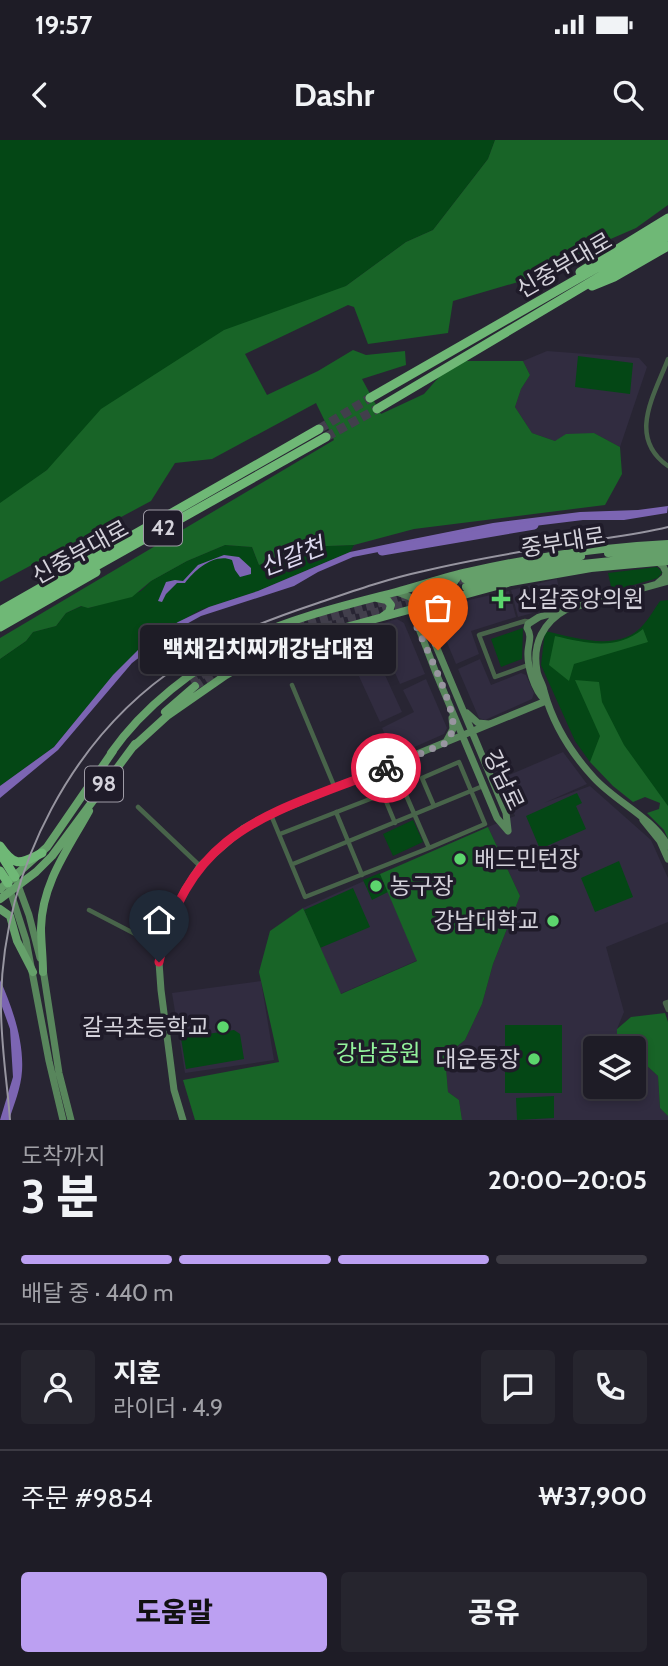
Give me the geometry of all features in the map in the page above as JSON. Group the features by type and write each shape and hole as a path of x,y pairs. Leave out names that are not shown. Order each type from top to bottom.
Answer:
{"highway":[{"path":"515,316 535,300 668,218"},
{"name":"신중부대로","path":"370,398 668,227"},
{"name":"신중부대로","path":"377,409 668,236"},
{"path":"575,291 614,277 668,246"},
{"name":"신중부대로","path":"0,611 319,429"},
{"name":"신중부대로","path":"0,620 326,437"},
{"path":"0,627 80,582 194,511"},
{"path":"0,846 10,886"},
{"path":"0,853 5,868"},
{"path":"5,868 25,863 42,853"}],"main road":[{"path":"111,753 126,732 173,689 219,656 268,632 375,597 575,551 668,544"},
{"name":"중부대로","path":"464,578 583,556 668,550"},
{"name":"중부대로","path":"464,578 668,555"},
{"path":"133,747 195,695 260,655 302,639 527,578 591,568 668,561"},
{"path":"460,595 450,593 449,589 464,578"},
{"path":"375,597 387,600 391,605 389,612 380,619"},
{"name":"98","path":"0,900 10,886 42,853 111,753 172,696 193,684 133,747 52,856 10,886"},
{"path":"43,972 41,926 44,902 53,874 104,785"},
{"path":"0,909 10,916 17,941 33,972"}],"street":[{"path":"668,359 645,426 652,450 668,466"},
{"path":"654,585 665,577 666,572 658,562"},
{"path":"396,592 410,597 416,606 448,581 464,578"},
{"path":"546,701 540,695 529,665 533,628 539,617 668,581"},
{"path":"430,632 431,609 441,600"},
{"name":"강남로","path":"416,606 426,621 473,732 506,813 508,831 497,818 416,625 416,606"},
{"path":"533,628 567,609"},
{"path":"394,614 404,616 416,625 426,621"},
{"path":"537,674 538,641 544,628 557,615"},
{"path":"529,665 495,677 479,635 519,622 533,628"},
{"path":"533,628 533,663 546,701 574,754 611,794 653,826 668,846"},
{"path":"292,685 335,788"},
{"path":"183,1120 174,1090 159,962 164,940 179,902 200,866 244,828 271,814 546,701"},
{"path":"446,743 453,729 451,710"},
{"path":"464,711 478,723 490,724"},
{"path":"271,814 305,897 485,824 459,762 422,778 434,806"},
{"path":"393,765 429,848"},
{"path":"293,864 484,786"},
{"path":"280,834 383,794 395,823"},
{"path":"138,807 200,866"},
{"path":"336,812 362,875"},
{"path":"643,820 660,841 668,859"},
{"path":"10,886 26,940 63,1120"},
{"path":"10,886 32,924 43,972 59,1073 71,1120"},
{"path":"89,910 143,938 164,940"},
{"path":"668,1002 665,1003 668,1010"}],"shaded area":[{"path":"547,351 639,358 647,367 620,447 594,433 555,441 532,433 515,407 521,389 530,375 523,361"},
{"path":"668,506 667,513 624,520 583,520 470,534 353,557 294,586 201,616 172,632 132,663 58,750 0,798 0,786 54,747 113,675 144,644 178,622 209,607 258,591 350,552 493,523 580,512"},
{"path":"224,555 239,557 251,568 251,574 240,577 232,560 218,559 200,568 185,583 177,583 162,602 158,601 166,582 183,581 198,565"},
{"path":"557,579 562,605 518,617 511,590"},
{"path":"509,591 516,617 471,631 479,654 456,664 436,616 442,606"},
{"path":"397,619 404,623 425,674 400,684 387,655 378,652 353,664 342,636"},
{"path":"480,659 491,685 521,673 526,675 534,693 532,699 485,720 479,718 458,669"},
{"path":"379,662 402,712 380,722 357,672"},
{"path":"426,679 447,728 444,734 394,756 382,728 414,712 403,690"},
{"name":"강남대학교","path":"563,752 587,784 544,803 590,786 651,840 668,878 668,922 606,947 624,1012 617,1036 583,1036 583,1099 646,1099 646,1065 658,1076 660,1108 668,1116 668,1120 462,1120 459,1100 448,1092 445,1056 465,1040 482,1004 493,964 520,896 488,827 515,816 500,779"},
{"path":"380,874 418,960 340,994 303,908"},
{"path":"0,980 16,1024 22,1060 20,1084 9,1120 0,1120 13,1077 10,1029 0,1001"},
{"name":"갈곡초등학교","path":"261,981 274,1060 185,1073 172,993"}],"green space":[{"path":"0,140 495,140 488,159 433,230 406,242 346,286 47,470 0,507"},
{"path":"495,140 668,140 668,205 636,228 583,251 535,277 453,301 448,333 368,344 354,307 348,305 245,354 267,395 318,371 353,350 366,355 405,351 406,365 362,379 381,414 424,394 446,369 465,361 523,361 530,375 521,389 515,407 532,433 555,441 566,434 594,433 620,447 622,474 605,505 414,529 354,545 302,547 259,565 252,547 225,545 187,561 151,581 132,597 88,608 81,606 66,613 56,626 33,632 26,641 0,659 0,638 334,440 316,403 212,459 175,463 151,501 0,582 0,503 47,470 101,409 224,330 346,286 406,242 433,230 488,159"},
{"path":"578,356 633,363 630,394 575,387"},
{"path":"225,545 252,547 259,565 302,547 354,545 350,552 258,591 200,610 155,636 118,670 54,747 0,786 0,659 26,641 33,632 56,626 66,613 82,606 89,608 141,591 151,581 187,561"},
{"path":"657,567 662,572 658,578 612,591 608,573"},
{"path":"668,600 668,809 635,783 590,762 575,741 541,665 545,631 584,640 611,641 623,638 644,624 660,601"},
{"path":"523,628 522,659 501,667 491,639"},
{"path":"643,629 648,642 574,664 569,681 549,665 555,636 589,643 611,643 633,636"},
{"path":"575,680 599,682 602,702 624,745 668,806 668,839 664,830 647,813 659,809 660,803 645,797 633,802 590,762 600,736"},
{"path":"577,793 582,803 576,806 586,829 540,849 526,816"},
{"path":"413,820 423,842 393,856 383,834"},
{"name":"강남공원","path":"488,827 520,896 493,964 482,1004 465,1040 445,1056 448,1092 459,1100 462,1120 195,1120 183,1080 279,1062 259,972 270,931 303,908 341,994 417,961 380,874"},
{"path":"619,861 633,897 595,912 581,878"},
{"name":"농구장","path":"380,873 388,892 372,900 363,880"},
{"path":"353,888 370,927 320,948 304,910"},
{"path":"665,1013 668,1022 668,1116 660,1108 658,1076 646,1065 646,1036 617,1036 617,1029 631,1017"},
{"name":"대운동장","path":"505,1025 562,1025 562,1093 505,1093"},
{"path":"234,1030 240,1034 244,1059 186,1069 181,1038"},
{"path":"554,1096 554,1118 517,1120 516,1098"}],"waterway":[{"name":"신갈천","path":"382,551 534,525"}],"tunnel":[{"path":"319,429 370,398"},
{"path":"326,437 377,409"},
{"path":"191,682 246,648 292,628 465,579"},
{"path":"195,686 248,653 293,635 466,587"}],"tram line":[{"path":"10,1120 1,999 5,950 15,901 31,854 52,809 77,766 108,727 143,693 183,663 232,636 283,615 370,586 410,574 480,559 668,527"}],"way so far":[{"path":"386,768 446,743 451,736 451,710 416,625 426,621 438,650"}],"place":[{"name":"신갈중앙의원","path":"501,599"},
{"name":"백채김치찌개강남대점","path":"438,650"},
{"name":"배드민턴장","path":"460,859"},
{"name":"농구장","path":"376,886"},
{"name":"강남대학교","path":"553,921"},
{"name":"갈곡초등학교","path":"223,1027"},
{"name":"대운동장","path":"534,1059"}],"route":[{"path":"159,962 173,913 184,891 200,866 223,844 244,828 271,814 386,768"}]}
